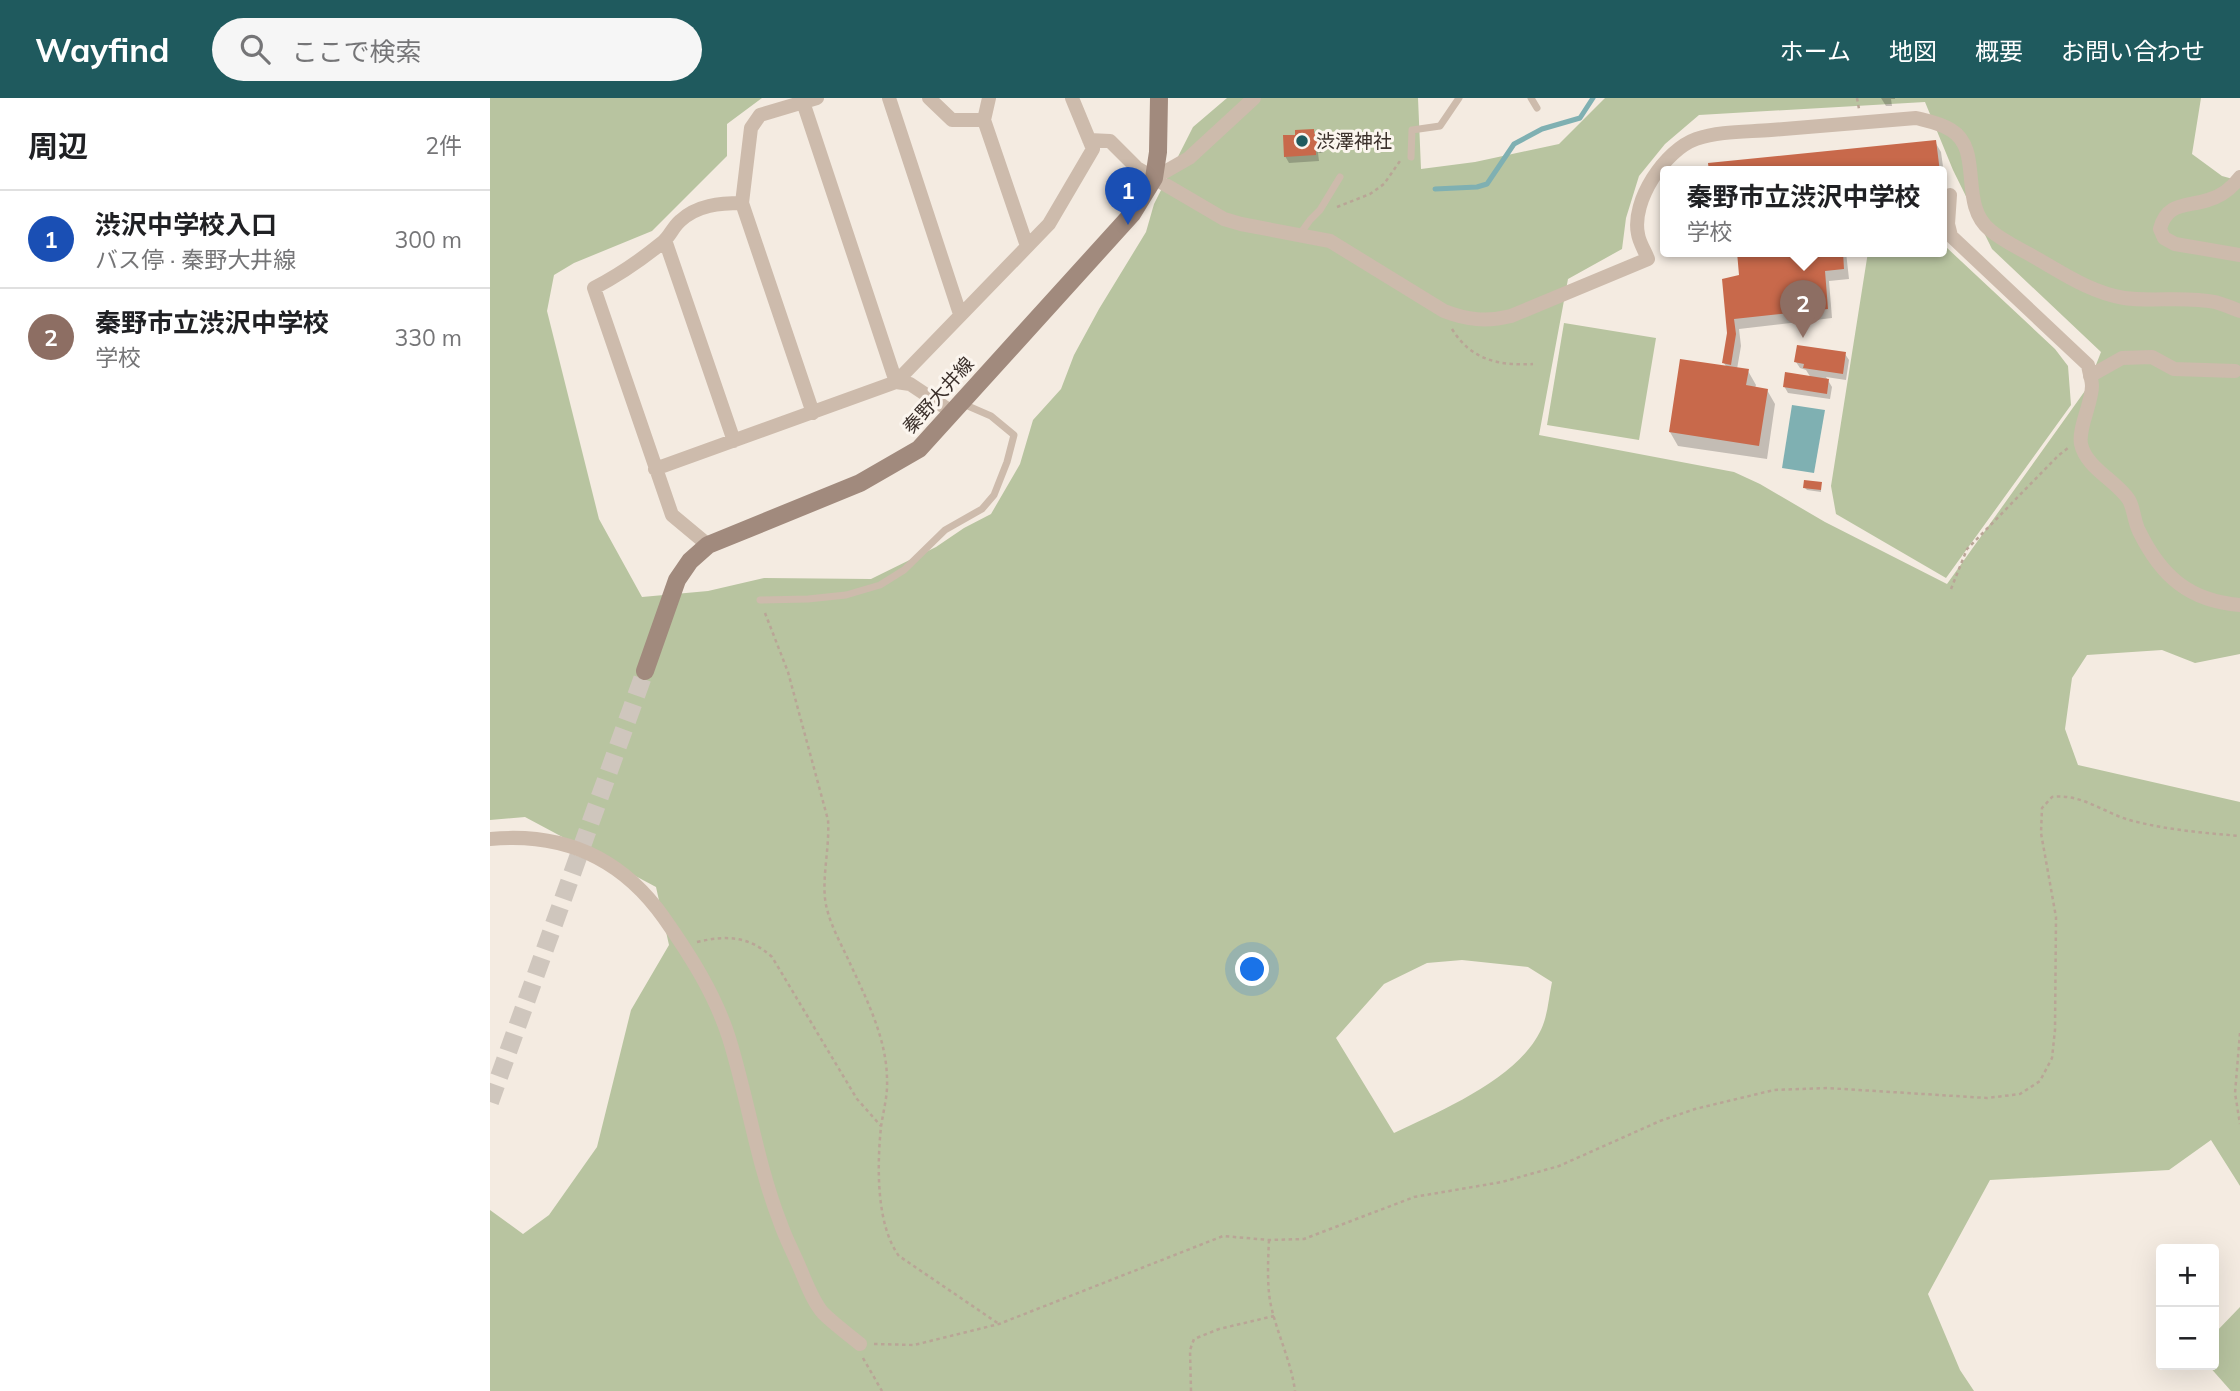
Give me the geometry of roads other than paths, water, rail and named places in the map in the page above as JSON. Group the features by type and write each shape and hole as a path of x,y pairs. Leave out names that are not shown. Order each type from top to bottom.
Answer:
{"main road":[{"name":"秦野大井線","path":"645,671 677,580 690,561 708,545 860,482 919,449 1132,214 1154,178 1158,152 1159,98"}],"street":[{"path":"889,98 960,314"},
{"path":"929,98 952,120 984,120"},
{"path":"989,98 984,120 1027,246"},
{"path":"655,469 896,382 1049,224 1093,149 1072,98"},
{"path":"1154,178 1189,158 1254,98"},
{"path":"813,413 742,203 751,128 760,115 810,100 896,382"},
{"path":"1663,166 1675,152 1694,139 1728,132 1916,118 1939,123 1954,131 1965,145 1972,194 1979,217 1988,229 2004,240 2098,291 2123,298 2214,302 2240,311"},
{"path":"1089,140 1110,141 1137,168 1224,219 1329,241 1449,313 1476,320 1495,320 1511,316 1648,259 1637,234 1637,215 1641,197 1660,169"},
{"path":"2240,177 2225,193 2171,210 2163,217 2160,229 2164,238 2175,244 2240,255"},
{"path":"1947,195 1972,194"},
{"path":"708,545 672,514 594,288 618,275 666,240 681,220 696,210 719,202 742,203"},
{"path":"1947,210 1951,236 2088,365 2092,386 2080,442 2086,456 2129,501 2138,528 2157,564 2169,576 2201,598 2217,604 2240,606"},
{"path":"666,240 734,441"},
{"path":"2090,376 2122,358 2152,357 2174,369 2235,371"},
{"path":"896,382 910,384 956,407"},
{"path":"490,839 549,839 576,846 625,875 652,901 684,946 713,997 729,1037 779,1222 811,1293 823,1313 860,1344"}],"lane":[{"path":"1411,157 1412,130 1440,126 1459,98"},
{"path":"1531,98 1537,108"},
{"path":"1299,235 1320,210 1340,177"},
{"path":"760,600 825,598 880,585 904,570 945,530 982,509 994,495 1014,435 991,415 956,407"}],"water":[{"path":"1792,405 1825,410 1814,473 1782,468"}],"waterway":[{"path":"1435,189 1487,184 1514,144 1542,129 1580,118 1593,98"}],"tunnel":[{"path":"490,1102 645,671"}],"place":[{"name":"渋澤神社","path":"1302,141"},
{"name":"渋沢中学校入口","path":"1128,225"},
{"name":"秦野市立渋沢中学校","path":"1803,338"}]}
